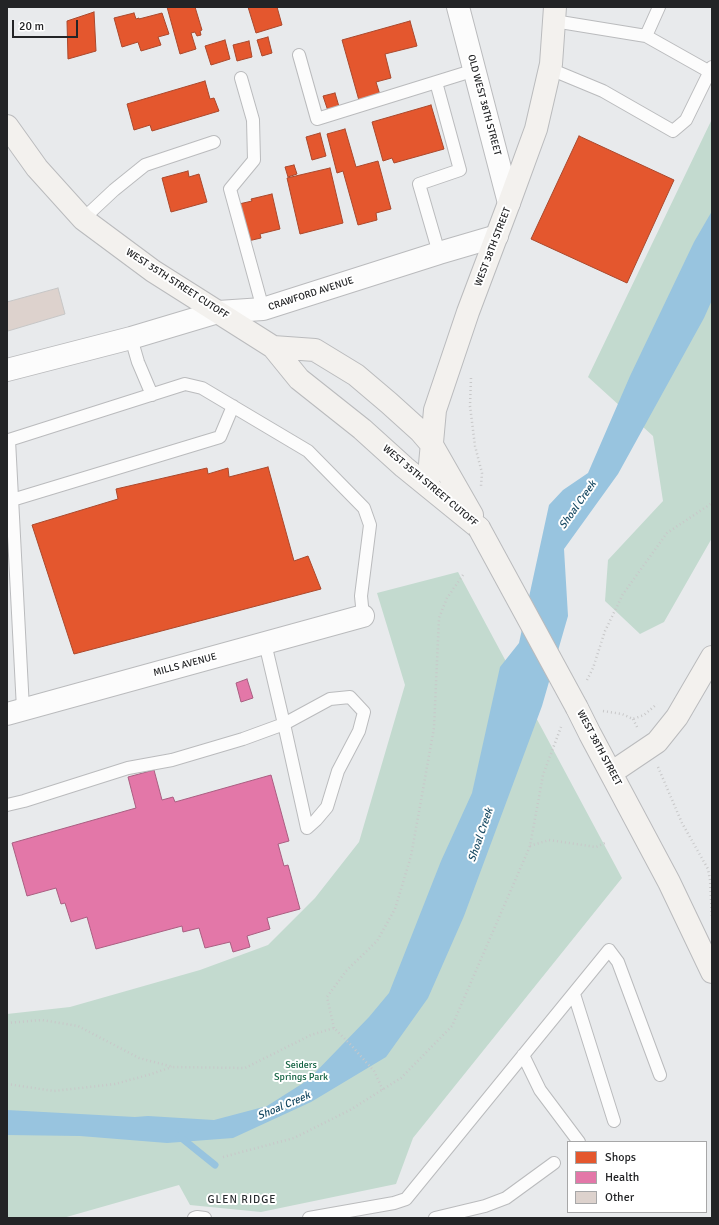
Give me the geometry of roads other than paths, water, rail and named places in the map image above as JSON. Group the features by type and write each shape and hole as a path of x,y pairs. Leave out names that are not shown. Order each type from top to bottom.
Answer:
{"main road":[{"name":"WEST 38TH STREET","path":"428,486 435,410 468,312 536,129 550,69 554,14"},
{"name":"WEST 35TH STREET CUTOFF","path":"7,126 37,168 82,219 153,272 273,347 299,379 362,429 404,467 479,528"},
{"name":"WEST 35TH STREET CUTOFF","path":"273,347 315,350 356,375 405,417 432,445 479,528"},
{"name":"WEST 38TH STREET","path":"479,528 577,708 669,882 712,972"},
{"path":"611,773 657,742 677,717 712,657"}],"street":[{"name":"OLD WEST 38TH STREET","path":"458,7 509,203"},
{"name":"CRAWFORD AVENUE","path":"7,370 132,338 218,312 263,309 497,236"},
{"name":"MILLS AVENUE","path":"15,712 363,616"}],"lane":[{"path":"646,36 659,7"},
{"path":"550,69 603,91 673,130 686,120 711,70 646,36 554,14"},
{"path":"299,55 317,120 474,70"},
{"path":"241,78 253,120 254,160 230,189 263,309"},
{"path":"436,82 460,170 419,184 439,253"},
{"path":"82,219 145,165 214,142"},
{"path":"132,338 138,362 152,395"},
{"path":"15,712 9,440 185,384 202,388 308,451 364,508 370,525 361,596 363,616"},
{"path":"10,500 220,437 233,406"},
{"path":"7,804 24,801 128,768 172,760 243,739 284,724 330,700 350,697 364,712 359,731 338,771 327,807 307,828 294,768 284,724 265,643"},
{"path":"309,1218 394,1203 406,1199 609,950 618,962 660,1075"},
{"path":"574,994 614,1121"},
{"path":"523,1055 540,1090 578,1141"},
{"path":"435,1218 485,1206 506,1198 554,1163"},
{"path":"194,1218 205,1218"}],"water":[{"name":"Shoal Creek","path":"712,211 712,300 704,318 618,474 564,549 568,616 542,706 464,916 428,998 386,1057 311,1102 233,1138 167,1143 80,1136 7,1135 7,1110 214,1120 267,1106 308,1080 369,1017 389,993 441,861 472,793 500,667 519,643 549,505 563,490 588,473 630,376 694,242"}],"waterway":[{"path":"179,1136 215,1165"}],"district":[{"name":"GLEN RIDGE","path":"242,1200"}],"park label":[{"name":"Seiders Springs Park","path":"301,1070"}]}
